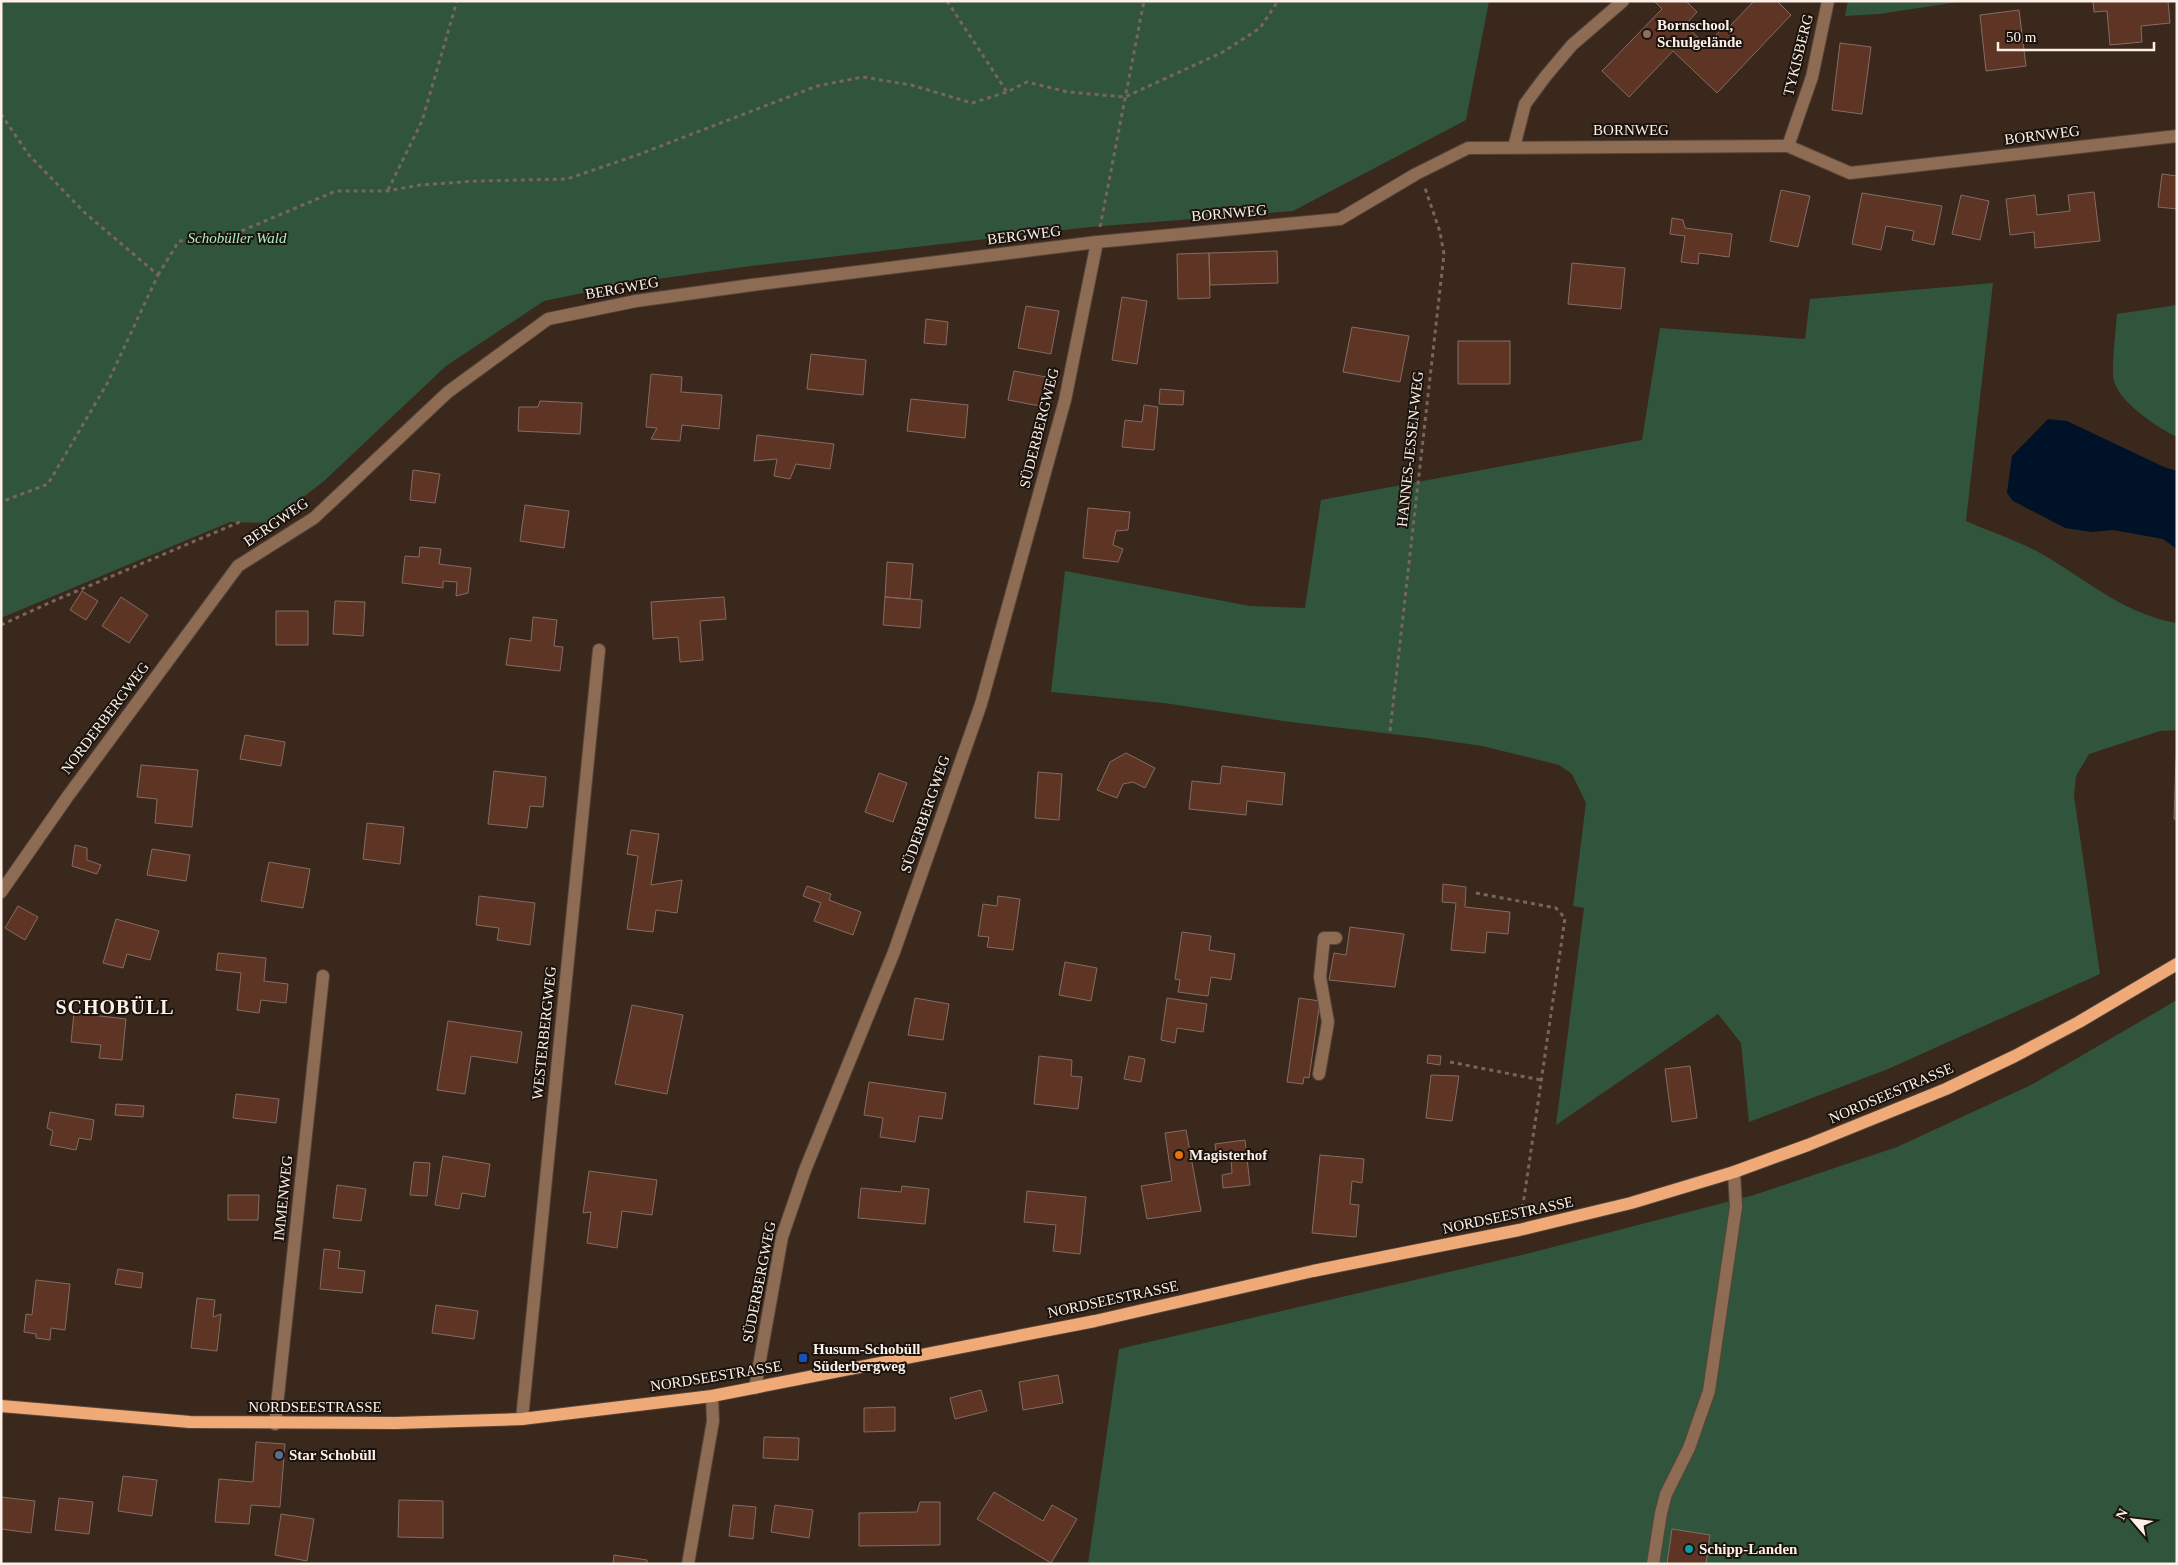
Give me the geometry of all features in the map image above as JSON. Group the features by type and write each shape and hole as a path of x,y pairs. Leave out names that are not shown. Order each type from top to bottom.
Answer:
{"main road":[{"name":"NORDSEESTRASSE","path":"1,1406 190,1422 275,1424 522,1419 712,1396 1118,1316 1313,1271 1519,1230 1631,1203 1734,1172 1808,1145 1946,1089 2015,1056 2079,1022 2177,964"}],"street":[{"path":"1514,147 1525,104 1545,77 1572,45 1623,1"},
{"name":"TYKISBERG","path":"1788,146 1812,78 1828,1"},
{"name":"BORNWEG","path":"1097,242 1340,219 1416,174 1468,148 1788,146 1850,173 2177,136"},
{"name":"BERGWEG","path":"238,566 314,518 448,392 548,319 645,300 1097,242"},
{"name":"SÜDERBERGWEG","path":"756,1388 785,1229 805,1170 894,952 981,704 1065,400 1097,242"},
{"name":"NORDERBERGWEG","path":"1,892 74,788 238,566"},
{"name":"WESTERBERGWEG","path":"522,1419 599,650"},
{"path":"1319,1074 1328,1022 1320,977 1324,938 1336,938"},
{"name":"IMMENWEG","path":"275,1424 323,976"},
{"path":"1653,1564 1666,1494 1693,1439 1709,1392 1736,1207 1734,1172"},
{"path":"688,1564 713,1421 712,1396"}],"path":[{"path":"388,191 422,121 457,1"},
{"path":"947,1 1007,92"},
{"path":"1097,242 1144,1"},
{"path":"1,502 48,484 108,382 158,275 179,241 227,237 336,191 388,191 420,185 458,182 566,179 640,154 817,86 863,77 911,85 972,103 1007,92 1027,82 1068,92 1125,97 1223,52 1260,28 1278,1"},
{"path":"1,114 28,154 40,167 85,213 158,275"},
{"name":"HANNES-JESSEN-WEG","path":"1390,731 1444,254 1440,232 1428,193 1416,174"},
{"path":"1,625 242,521"},
{"path":"1476,893 1556,908 1565,918 1519,1230"},
{"path":"1450,1062 1542,1080"}],"green space":[{"name":"Schobüller Wald","path":"1,1 1489,1 1466,120 1293,211 1090,227 751,266 636,282 544,301 446,366 324,481 270,523 230,522 1,618"},
{"path":"1848,1 1965,1 1879,14 1845,16"},
{"path":"1993,283 1966,521 2018,542 2037,552 2125,605 2159,619 2177,623 2177,730 2160,731 2089,754 2076,776 2074,796 2100,974 1888,1069 1749,1122 1741,1043 1718,1014 1556,1125 1584,908 1573,906 1586,803 1572,774 1559,765 1482,746 1290,722 1164,703 1051,692 1065,571 1250,606 1305,608 1321,500 1642,440 1660,328 1805,339 1810,299"},
{"path":"2177,305 2177,437 2150,421 2131,406 2117,389 2114,381 2113,367 2117,314"},
{"path":"2177,1000 2177,1564 1088,1564 1119,1349 1526,1254 1754,1195 1897,1147 2031,1085"}],"water":[{"path":"2048,419 2067,421 2164,467 2177,471 2177,549 2163,539 2113,530 2092,532 2065,528 2013,501 2007,493 2012,456"}],"building":[{"path":"1656,1 1686,1 1697,12 1685,25 1706,45 1727,24 1729,27 1754,1 1777,1 1791,15 1717,93 1673,51 1629,97 1602,71 1662,9"},
{"path":"2093,1 2168,1 2170,23 2141,26 2142,42 2110,45 2107,11 2094,12"},
{"path":"2019,10 2026,66 1986,71 1980,15"},
{"path":"1840,43 1871,47 1862,114 1832,110"},
{"path":"2162,174 2177,176 2177,209 2158,207"},
{"path":"1781,190 1810,196 1798,247 1770,241"},
{"path":"2094,192 2100,241 2035,248 2034,232 2010,235 2006,199 2035,195 2037,215 2070,211 2068,195"},
{"path":"1862,193 1942,206 1934,245 1912,240 1914,231 1886,226 1881,250 1852,244"},
{"path":"1961,195 1989,201 1980,240 1952,234"},
{"path":"1672,218 1683,220 1685,228 1732,234 1729,257 1699,253 1698,264 1681,262 1685,236 1670,234"},
{"path":"1277,251 1278,283 1210,285 1209,253"},
{"path":"1209,253 1210,298 1178,299 1177,254"},
{"path":"1572,263 1625,268 1621,309 1568,304"},
{"path":"1122,297 1147,301 1137,364 1112,360"},
{"path":"1026,306 1059,311 1051,354 1018,348"},
{"path":"926,319 948,322 946,345 924,343"},
{"path":"1352,327 1409,336 1400,382 1343,372"},
{"path":"1458,341 1510,341 1510,384 1458,384"},
{"path":"811,354 866,360 863,395 807,389"},
{"path":"1014,371 1046,377 1040,406 1008,400"},
{"path":"651,374 682,377 681,392 722,395 719,429 682,425 680,441 651,439 657,428 646,427"},
{"path":"1160,389 1184,391 1183,405 1159,404"},
{"path":"911,399 968,405 965,438 907,431"},
{"path":"540,401 582,403 580,434 518,431 519,407 538,407"},
{"path":"1144,405 1158,407 1154,450 1122,447 1125,420 1142,422"},
{"path":"757,435 834,444 830,469 796,464 790,479 774,476 777,459 754,461"},
{"path":"413,470 440,474 435,503 410,500"},
{"path":"525,505 569,511 564,548 520,541"},
{"path":"1088,508 1130,512 1128,530 1116,531 1113,545 1123,549 1118,562 1083,558"},
{"path":"420,547 441,549 439,564 471,568 468,593 456,596 457,582 443,581 443,588 402,583 405,556 419,557"},
{"path":"887,562 913,564 910,599 885,597"},
{"path":"82,591 98,601 86,620 70,610"},
{"path":"121,597 148,615 129,643 102,626"},
{"path":"724,597 726,619 700,621 703,660 680,662 678,637 653,639 651,602"},
{"path":"885,597 922,600 920,628 883,625"},
{"path":"335,601 365,602 363,636 333,634"},
{"path":"276,611 308,611 308,645 276,645"},
{"path":"533,617 557,620 554,646 563,647 560,671 506,665 510,638 531,641"},
{"path":"245,735 285,742 281,766 240,759"},
{"path":"1126,753 1155,768 1145,788 1133,782 1123,784 1117,798 1097,790 1110,762"},
{"path":"2176,759 2177,819 2174,819"},
{"path":"141,765 198,770 192,827 155,823 157,799 137,797"},
{"path":"1222,766 1285,773 1282,805 1247,801 1246,815 1189,809 1192,781 1220,784"},
{"path":"494,771 546,777 543,807 530,806 527,828 488,824"},
{"path":"1038,772 1062,774 1059,820 1035,818"},
{"path":"879,773 907,783 893,822 865,812"},
{"path":"367,823 404,827 400,864 363,859"},
{"path":"631,830 659,834 651,885 682,880 677,913 656,910 653,932 627,929 638,856 627,854"},
{"path":"75,845 87,848 87,860 101,865 97,874 72,866"},
{"path":"152,849 190,855 186,881 147,875"},
{"path":"269,862 310,869 303,908 261,901"},
{"path":"1443,884 1466,887 1465,907 1510,912 1508,934 1487,932 1485,953 1451,950 1456,903 1442,902"},
{"path":"807,886 831,894 829,900 861,912 853,935 814,921 821,903 803,896"},
{"path":"479,896 535,903 530,945 497,940 499,928 476,925"},
{"path":"998,896 1020,899 1013,950 987,947 989,937 978,936 983,904 997,906"},
{"path":"18,906 38,917 25,940 5,928"},
{"path":"116,919 159,931 150,960 127,954 123,968 103,963"},
{"path":"1350,927 1404,934 1395,987 1329,980 1334,953 1346,955"},
{"path":"1182,932 1211,936 1209,950 1235,954 1231,980 1211,977 1208,996 1178,992 1180,980 1175,979"},
{"path":"218,953 266,958 264,981 288,984 286,1003 261,1000 259,1013 237,1010 241,973 216,970"},
{"path":"1065,962 1097,968 1091,1001 1059,995"},
{"path":"915,998 949,1004 943,1040 908,1035"},
{"path":"1167,998 1207,1004 1203,1032 1177,1028 1175,1043 1161,1040"},
{"path":"1299,998 1320,1001 1309,1078 1304,1077 1303,1084 1287,1082"},
{"path":"632,1005 683,1015 667,1094 615,1084"},
{"path":"74,1013 126,1019 122,1060 99,1058 101,1045 71,1042"},
{"path":"448,1021 522,1032 517,1063 471,1056 465,1094 437,1090"},
{"path":"1428,1055 1441,1056 1440,1065 1427,1063"},
{"path":"1039,1056 1072,1060 1071,1076 1082,1077 1078,1109 1034,1104"},
{"path":"1129,1056 1145,1059 1141,1082 1124,1079"},
{"path":"1690,1066 1697,1118 1672,1122 1665,1069"},
{"path":"1431,1075 1459,1076 1452,1121 1426,1118"},
{"path":"869,1082 946,1093 942,1119 919,1116 915,1142 880,1137 883,1118 864,1115"},
{"path":"236,1094 279,1099 276,1123 233,1118"},
{"path":"116,1104 144,1106 143,1117 115,1115"},
{"path":"50,1112 94,1120 91,1140 79,1138 76,1150 50,1145 53,1131 47,1128"},
{"name":"Magisterhof","path":"1186,1130 1201,1211 1147,1219 1141,1186 1172,1181 1165,1133"},
{"path":"1245,1140 1250,1185 1223,1188 1222,1175 1232,1173 1231,1158 1217,1160 1215,1144"},
{"path":"1320,1155 1364,1159 1362,1183 1352,1181 1350,1204 1359,1205 1356,1237 1312,1233"},
{"path":"443,1156 490,1164 485,1197 462,1193 459,1209 435,1205"},
{"path":"414,1162 430,1163 427,1196 410,1195"},
{"path":"589,1171 657,1180 652,1215 622,1211 617,1248 587,1243 591,1212 583,1213"},
{"path":"337,1185 366,1189 361,1221 333,1218"},
{"path":"902,1186 929,1189 925,1224 858,1218 861,1188 901,1192"},
{"path":"1027,1191 1086,1197 1080,1254 1053,1251 1056,1225 1024,1222"},
{"path":"228,1195 259,1195 258,1220 228,1220"},
{"path":"324,1249 340,1251 338,1268 365,1271 362,1293 320,1289"},
{"path":"118,1269 143,1273 141,1288 115,1284"},
{"path":"36,1280 70,1284 65,1330 51,1328 50,1340 36,1338 36,1334 24,1332 26,1314 32,1315"},
{"path":"197,1298 215,1300 213,1317 221,1314 217,1351 191,1348"},
{"path":"436,1305 478,1311 474,1339 432,1333"},
{"path":"1058,1375 1063,1403 1023,1410 1019,1382"},
{"path":"981,1390 987,1411 955,1419 950,1398"},
{"path":"895,1407 895,1431 864,1432 864,1408"},
{"path":"764,1437 799,1438 798,1460 763,1458"},
{"path":"256,1442 285,1444 280,1507 251,1505 249,1524 215,1522 219,1479 253,1482"},
{"path":"123,1476 157,1480 152,1516 118,1511"},
{"path":"994,1492 1043,1521 1052,1505 1077,1519 1051,1563 977,1519"},
{"path":"1,1497 35,1501 31,1533 1,1529"},
{"path":"59,1498 93,1502 89,1534 55,1530"},
{"path":"399,1500 443,1501 443,1538 398,1537"},
{"path":"920,1502 940,1502 940,1545 859,1546 859,1513 917,1512"},
{"path":"733,1505 756,1507 753,1539 729,1536"},
{"path":"775,1505 813,1510 809,1538 771,1532"},
{"path":"281,1514 314,1519 307,1561 275,1555"},
{"name":"Schipp-Landen","path":"1672,1529 1710,1535 1706,1564 1667,1564"},
{"path":"614,1555 647,1560 647,1564 613,1564"}],"place":[{"name":"Bornschool, Schulgelände","path":"1647,34"},
{"name":"Magisterhof","path":"1179,1155"},
{"name":"Husum-Schobüll Süderbergweg","path":"803,1358"},
{"name":"Star Schobüll","path":"279,1455"},
{"name":"Schipp-Landen","path":"1689,1549"}],"district":[{"name":"SCHOBÜLL","path":"115,1007"}]}
